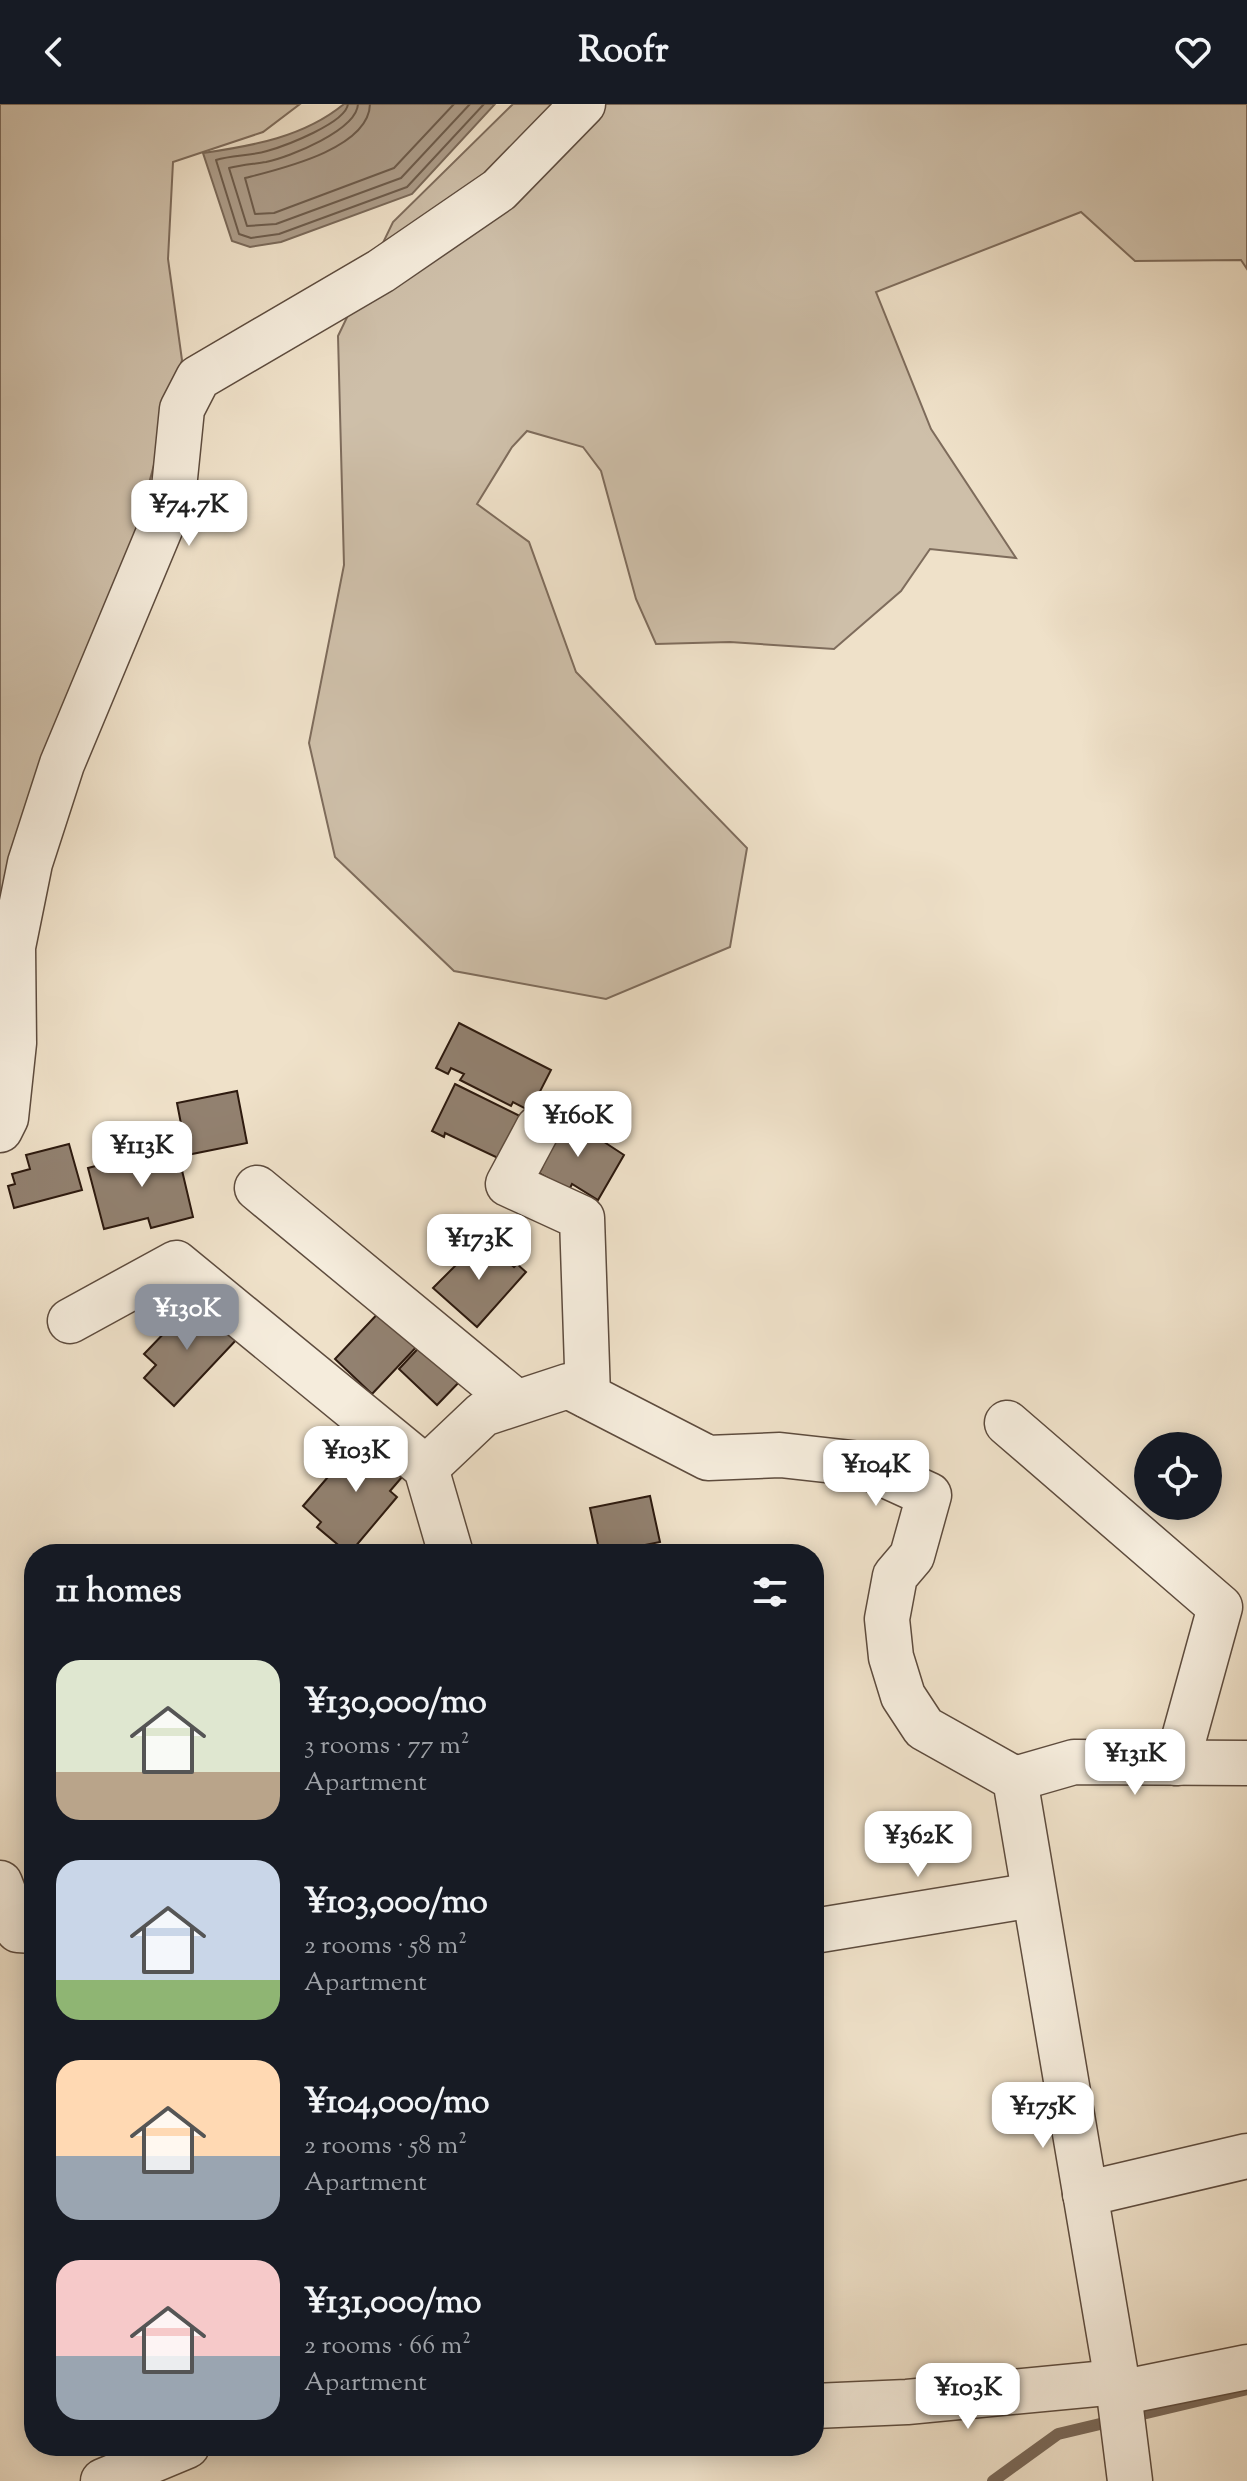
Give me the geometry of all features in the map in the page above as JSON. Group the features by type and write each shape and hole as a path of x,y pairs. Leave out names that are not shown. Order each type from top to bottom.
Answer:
{"street":[{"path":"0,1130 6,1118 14,1043 13,947 30,863 62,764 173,498 182,409 198,378 381,271 499,190 583,104"},
{"path":"538,1128 508,1184 582,1218 588,1396"},
{"path":"257,1188 516,1402"},
{"path":"70,1321 176,1263 426,1468 448,1544"},
{"path":"426,1468 483,1414 568,1386 708,1458 780,1455 861,1464 929,1495 912,1556 895,1576 887,1619 891,1657 903,1696 924,1728 1015,1779 1074,1762 1247,1763"},
{"path":"1007,1423 1220,1607 1177,1763"},
{"path":"1015,1779 1120,2404 1130,2481"},
{"path":"0,1883 17,1931"},
{"path":"824,1929 1033,1895"},
{"path":"1085,2194 1247,2156"},
{"path":"824,2406 907,2402 1120,2404 1247,2367"},
{"path":"103,2481 163,2456"}],"shaded area":[{"path":"0,104 300,104 263,132 173,162 168,259 182,360 124,577 0,903"},
{"path":"513,104 1247,104 1247,269 1241,260 1135,261 1081,212 876,292 931,429 1016,558 930,549 901,591 834,649 730,642 656,644 636,599 601,471 583,447 527,431 512,447 477,504 529,542 576,672 747,848 730,947 606,999 454,971 335,857 309,743 344,565 338,336 393,222"}],"water":[{"path":"344,104 495,104 412,194 281,242 250,247 232,241 203,153 259,143 295,132"}],"building":[{"path":"459,1023 551,1070 530,1111 513,1102 511,1106 460,1080 464,1074 451,1068 448,1074 436,1068"},
{"path":"455,1084 534,1123 513,1165 445,1133 444,1137 432,1131"},
{"path":"237,1091 247,1143 187,1155 177,1103"},
{"path":"563,1115 624,1155 598,1200 572,1184 569,1190 539,1173 542,1168 534,1164"},
{"path":"69,1144 82,1190 14,1208 8,1186 15,1184 12,1174 30,1169 26,1155"},
{"path":"176,1145 193,1217 151,1228 148,1218 104,1229 88,1168"},
{"path":"485,1236 514,1267 517,1264 526,1272 477,1327 433,1288"},
{"path":"197,1299 238,1338 174,1406 144,1378 156,1365 144,1354"},
{"path":"384,1307 421,1342 372,1394 335,1359"},
{"path":"426,1340 465,1376 437,1405 399,1369"},
{"path":"365,1434 408,1470 390,1491 397,1497 357,1544 337,1544 317,1527 321,1522 303,1506"},
{"path":"650,1496 660,1542 598,1544 590,1508"}],"waterway":[{"path":"993,2481 1058,2434 1247,2389"}]}
